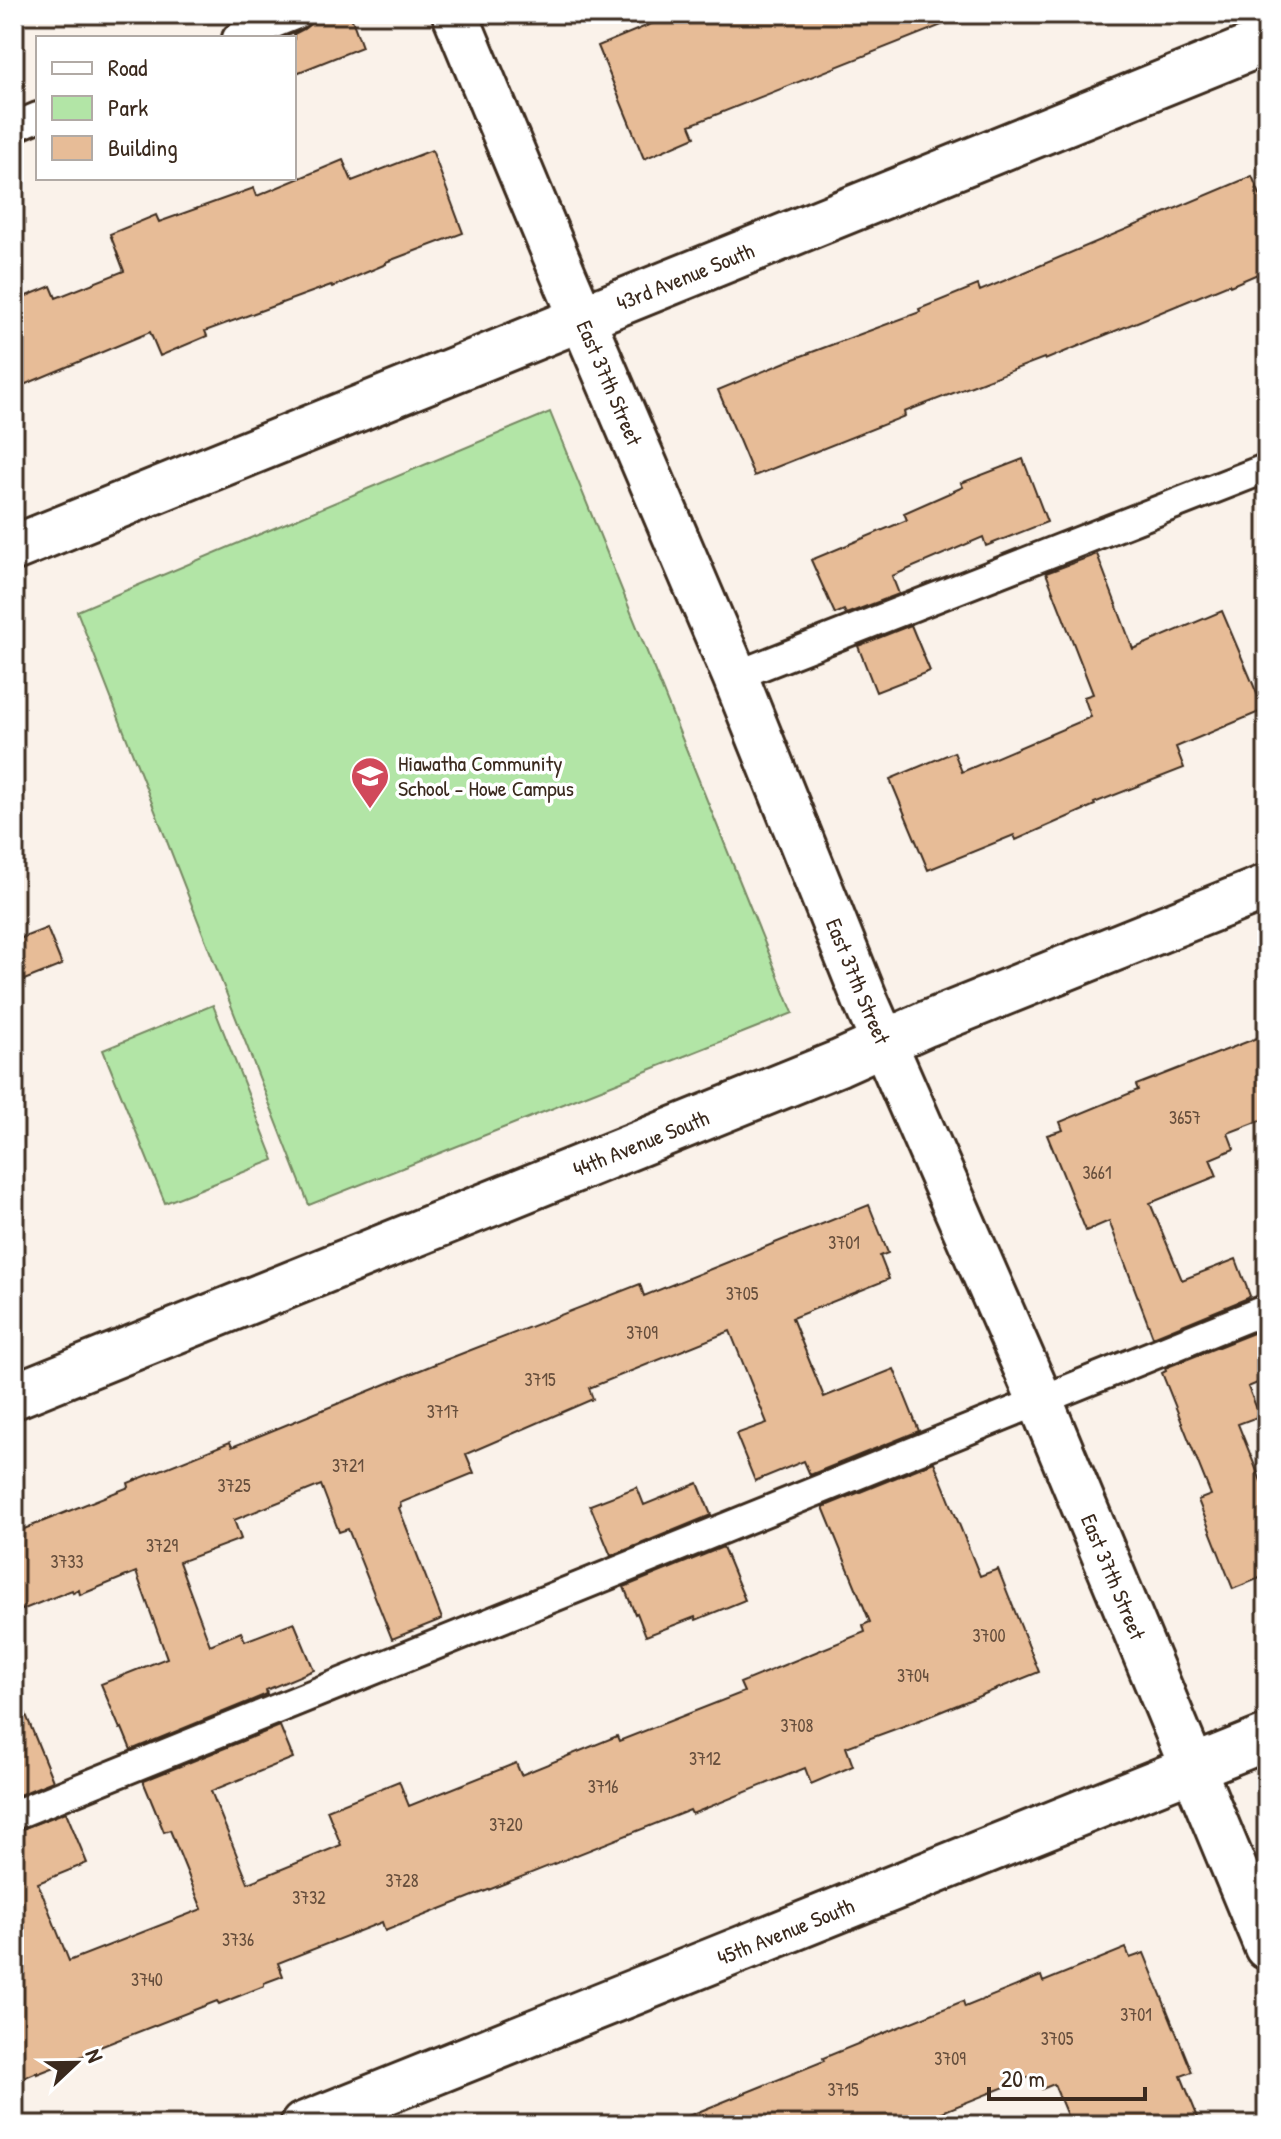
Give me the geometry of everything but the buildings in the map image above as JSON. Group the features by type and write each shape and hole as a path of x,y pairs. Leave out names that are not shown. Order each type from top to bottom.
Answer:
{"street":[{"name":"East 37th Street","path":"455,14 735,676 884,1043 1040,1400 1267,1947"},
{"name":"43rd Avenue South","path":"14,548 1267,41"},
{"name":"44th Avenue South","path":"14,1396 1267,887"},
{"name":"45th Avenue South","path":"303,2125 1267,1738"}],"lane":[{"path":"242,36 297,14"},
{"path":"14,127 36,118"},
{"path":"735,676 1267,468"},
{"path":"14,1815 1267,1309"}],"green space":[{"name":"Hiawatha Community School - Howe Campus","path":"550,412 793,1013 309,1205 77,611"},
{"path":"213,1005 274,1160 165,1203 103,1050"}],"place":[{"name":"Hiawatha Community School - Howe Campus","path":"370,810"}]}
